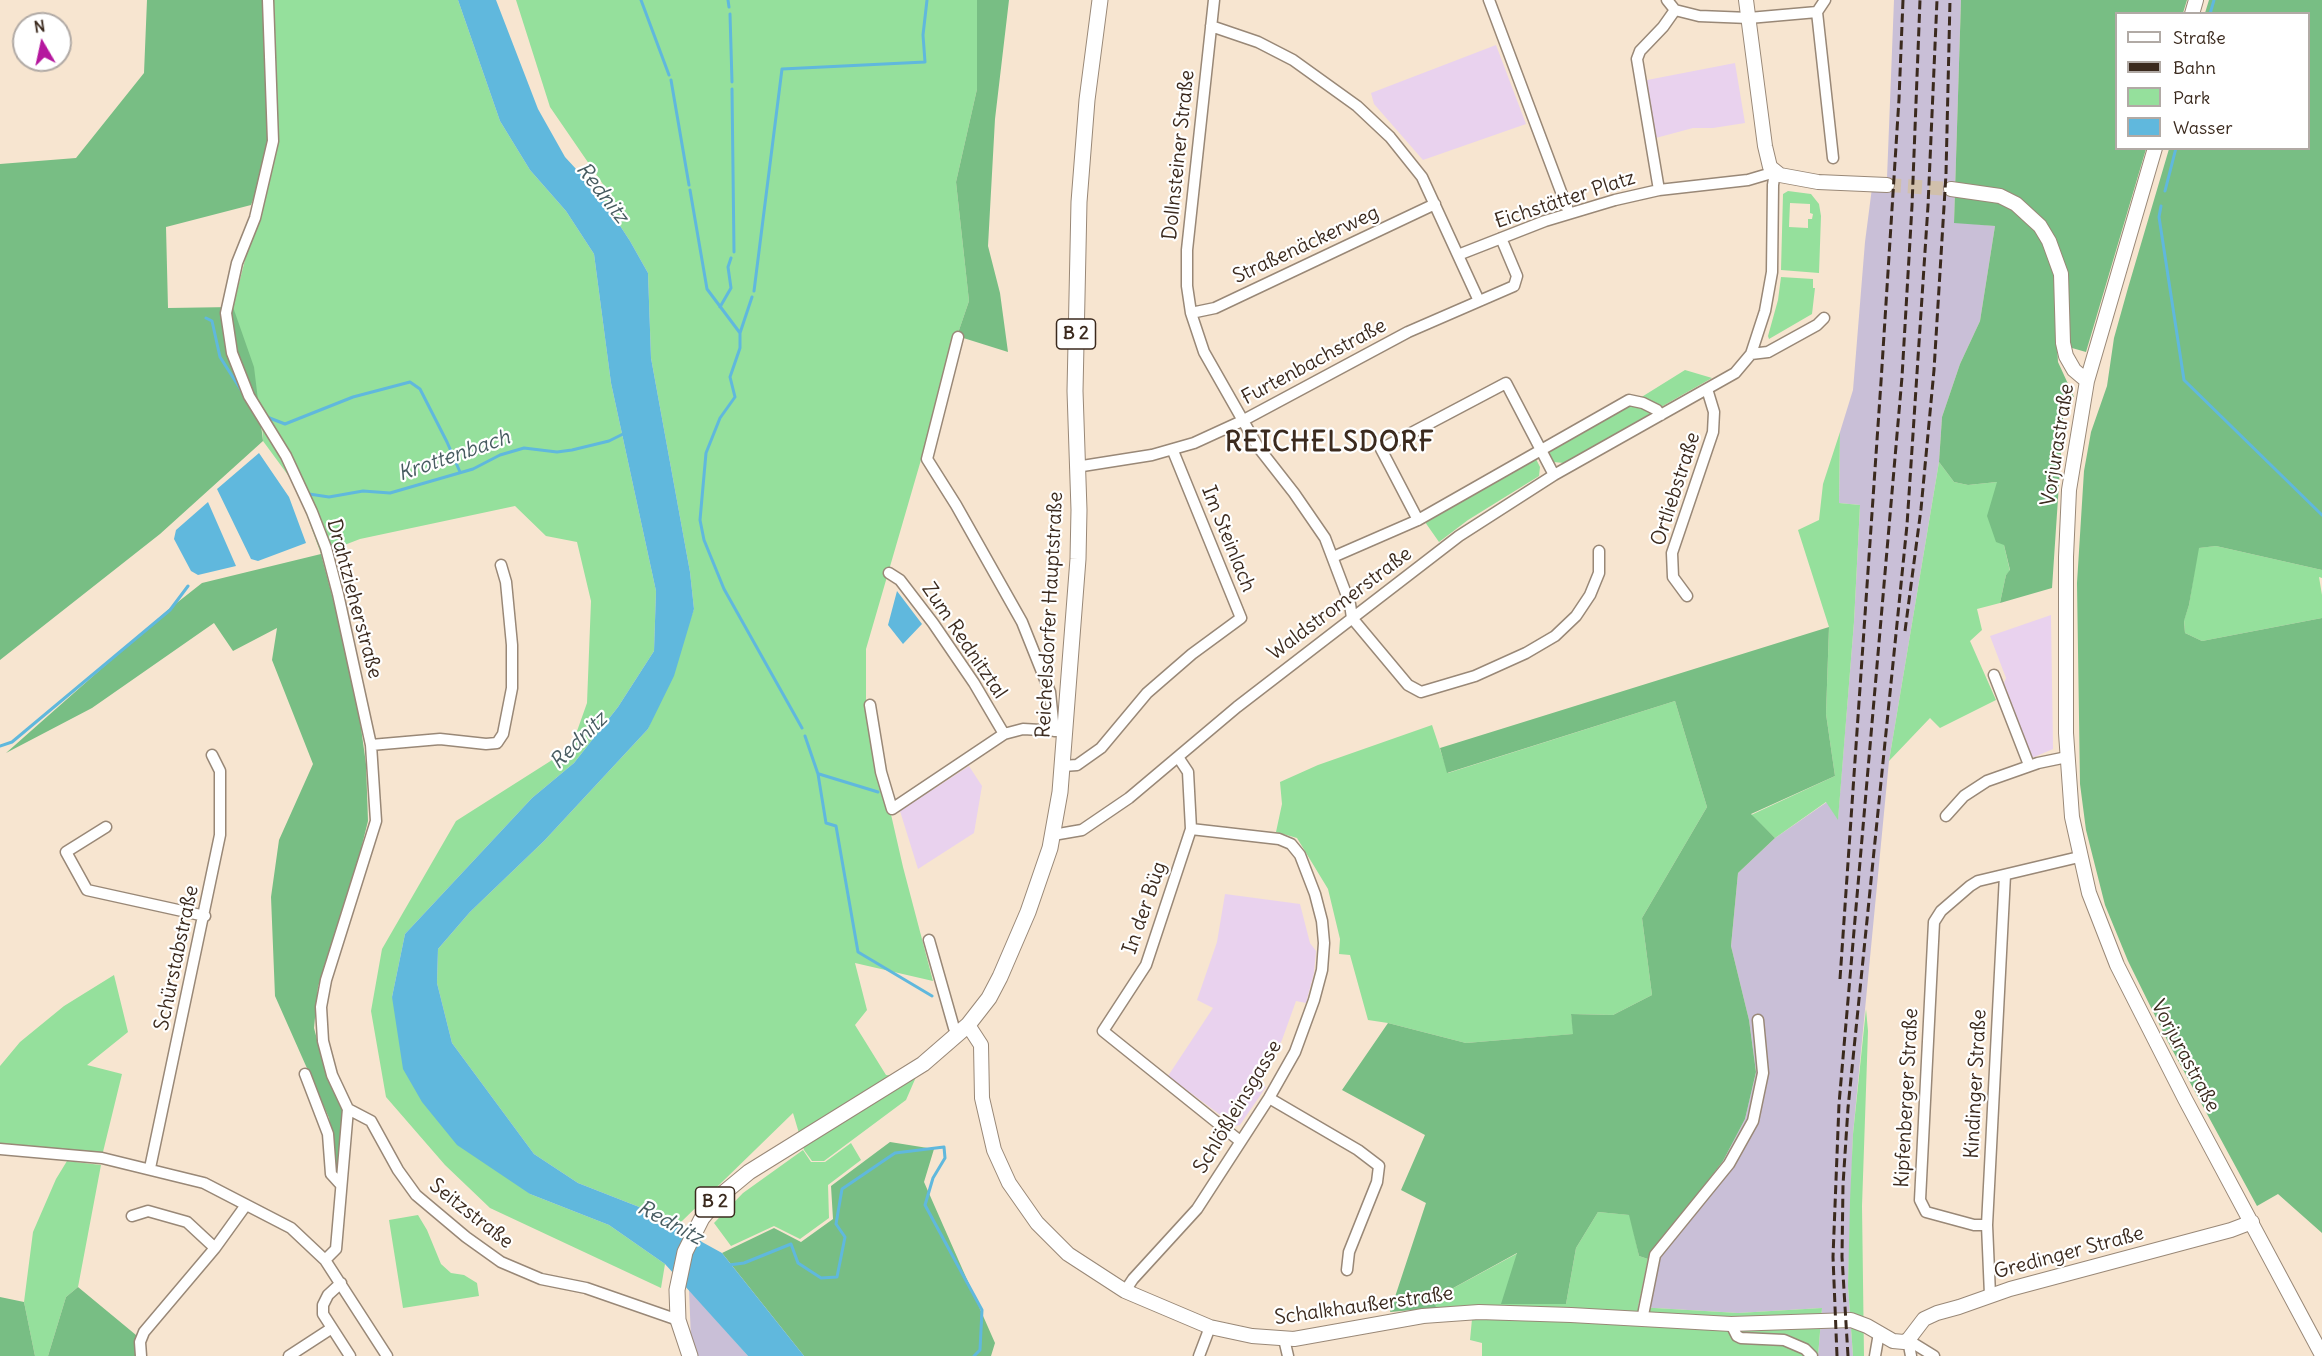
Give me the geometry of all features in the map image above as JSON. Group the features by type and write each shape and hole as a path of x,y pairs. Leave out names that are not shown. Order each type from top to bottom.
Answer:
{"main road":[{"name":"Reichelsdorfer Hauptstraße","path":"677,1312 679,1276 685,1252 696,1228 710,1209 743,1176 923,1064 964,1029 983,1007 1000,977 1039,883 1053,835 1063,766 1060,731 1079,536 1076,467 1076,314 1079,202 1087,100 1100,0"},
{"path":"1746,0 1766,153 1770,167 1785,177 1818,182 1887,186"},
{"name":"Vorjurastraße","path":"2154,150 2087,381 2072,462 2067,514 2067,757 2070,808 2079,857 2094,907 2117,965 2185,1099 2322,1355"},
{"path":"1951,189 2000,196 2016,204 2040,226 2049,241 2061,274 2063,343 2066,356 2074,370 2087,381"},
{"name":"Schalkhaußerstraße","path":"964,1029 981,1045 982,1098 994,1150 1009,1183 1037,1222 1068,1254 1125,1291 1210,1327 1252,1336 1284,1339 1314,1336 1414,1317 1459,1312 1571,1315 1731,1324 1851,1320 1893,1341 1908,1340"},
{"name":"Gredinger Straße","path":"1908,1340 1917,1327 1930,1316 1990,1295 2230,1230 2252,1222"},
{"name":"B 2","path":"677,1312 684,1352"}],"street":[{"name":"Drahtzieherstraße","path":"268,0 273,141 255,218 237,263 226,313 232,353 249,396 286,456 326,548 371,745 376,821 326,980 321,1007 323,1041 332,1075 348,1109"},
{"name":"Dollnsteiner Straße","path":"1214,0 1187,250 1187,286 1191,313 1204,352 1242,421 1258,447 1325,537 1350,604 1352,618"},
{"path":"1489,0 1569,213"},
{"path":"1667,0 1675,10 1699,16 1749,18 1817,12"},
{"path":"1825,0 1817,12 1833,158"},
{"path":"1659,190 1637,59 1640,51 1663,27 1675,10"},
{"path":"1211,26 1258,42 1293,60 1357,106 1403,152 1422,177 1479,301"},
{"name":"Eichstätter Platz","path":"1458,255 1569,213 1659,190 1749,180 1775,172"},
{"name":"Waldstromerstraße","path":"1053,835 1082,830 1129,798 1237,706 1459,536 1554,476 1736,373 1750,354 1765,311 1772,272 1772,194 1775,172"},
{"name":"Straßenäckerweg","path":"1191,313 1215,308 1435,204"},
{"name":"Furtenbachstraße","path":"1076,467 1173,451 1194,443 1242,421 1390,340 1514,286 1517,276 1502,238"},
{"path":"1750,354 1768,352 1817,325 1824,318"},
{"path":"870,705 881,772 892,809 1004,734 1023,729 1060,731 1050,692 1022,622 956,505 927,459 958,337"},
{"path":"1418,520 1381,449 1506,383 1554,476"},
{"name":"Ortliebstraße","path":"1687,596 1673,577 1672,553 1713,432 1714,412 1707,389"},
{"name":"Waldstromerstraße","path":"1333,557 1418,520 1629,400 1657,410 1661,415"},
{"name":"Im Steinlach","path":"1173,451 1241,618 1192,654"},
{"path":"1352,618 1408,685 1421,692 1474,676 1527,653 1555,636 1576,616 1595,585 1600,562 1599,551"},
{"path":"371,745 440,739 497,743 503,734 512,688 512,645 506,582 501,565"},
{"name":"Zum Rednitztal","path":"889,573 900,580 933,623 974,683 1004,734"},
{"name":"Reichelsdorfer Hauptstraße","path":"1063,766 1077,765 1101,748 1147,693 1192,654"},
{"path":"1994,675 2029,765"},
{"name":"Schürstabstraße","path":"150,1168 205,916 220,835 220,771 212,755"},
{"name":"In der Büg","path":"1178,757 1188,772 1191,829 1146,965 1103,1031 1240,1141"},
{"path":"1946,816 1976,787 2029,765 2067,757"},
{"path":"106,827 66,852 87,890 205,916"},
{"name":"Schlößleinsgasse","path":"1125,1291 1133,1279 1197,1209 1269,1098 1295,1052 1322,970 1324,943 1322,921 1315,894 1300,855 1291,843 1279,839 1191,829"},
{"path":"2005,875 2079,857"},
{"name":"Kipfenberger Straße","path":"1987,1225 1974,1225 1926,1212 1920,1200 1934,922 1941,911 1970,886 1978,881 2005,875"},
{"name":"Kindinger Straße","path":"1990,1295 1987,1225 2005,875"},
{"path":"929,940 954,1028 964,1029"},
{"path":"1642,1320 1655,1255 1728,1164 1753,1121 1763,1073 1758,1020"},
{"path":"304,1074 328,1134 331,1174 341,1185"},
{"path":"1269,1098 1358,1150 1379,1166 1377,1182 1349,1252 1347,1270"},
{"path":"325,1260 336,1248 348,1109"},
{"name":"Seitzstraße","path":"348,1109 371,1121 398,1170 416,1195 465,1238 501,1262 541,1279 586,1288 677,1312"},
{"path":"0,1149 102,1158 150,1168 204,1183 291,1228 325,1260 387,1356"},
{"path":"141,1356 140,1342 144,1332 216,1248 246,1205"},
{"path":"132,1216 148,1210 186,1222 216,1248"},
{"path":"341,1283 328,1296 323,1305 323,1314 351,1356"},
{"path":"1731,1324 1737,1336 1741,1338 1784,1340 1805,1349 1812,1356"},
{"path":"1199,1356 1210,1327"},
{"path":"289,1356 332,1328"},
{"path":"1875,1356 1879,1333"},
{"path":"1284,1339 1288,1356"},
{"path":"1908,1340 1911,1356"},
{"name":"Schalkhaußerstraße","path":"1908,1340 1934,1356"}],"shaded area":[{"path":"1894,0 1961,0 1954,222 1995,226 1980,321 1960,364 1942,417 1939,462 1889,761 1853,1134 1848,1286 1853,1356 1818,1356 1822,1308 1738,1313 1638,1307 1648,1259 1723,1161 1745,1119 1756,1072 1749,1020 1731,946 1738,873 1775,838 1827,802 1838,818 1854,622 1860,505 1839,503 1840,432 1853,390 1865,242 1873,180 1887,178"},
{"path":"1496,45 1526,124 1423,160 1374,104 1371,93"},
{"path":"1735,63 1745,123 1713,128 1693,128 1652,139 1642,81"},
{"path":"2051,615 2053,749 2032,758 2004,683 2006,678 1990,636"},
{"path":"969,766 982,786 974,833 918,869 900,811"},
{"path":"1225,894 1300,904 1310,943 1316,951 1314,973 1306,1003 1296,1001 1282,1040 1260,1082 1266,1087 1240,1125 1235,1126 1168,1076 1213,1008 1197,1000 1217,942"},
{"path":"689,1289 748,1356 698,1356 691,1340"}],"green space":[{"path":"147,0 273,0 275,142 251,205 166,227 168,308 233,307 254,367 263,441 160,534 0,660 0,164 76,158 144,73"},
{"path":"273,0 458,0 500,121 530,170 566,211 594,254 611,383 656,591 654,651 618,707 574,763 532,798 405,934 392,997 530,1194 609,1225 665,1264 661,1288 490,1208 445,1165 386,1097 371,1011 382,949 456,821 571,748 587,703 591,601 577,542 546,536 515,506 360,539 321,554 296,486 263,441 262,424 233,307 275,142"},
{"path":"516,0 977,0 977,89 956,182 969,301 866,649 866,705 903,867 933,981 855,963 867,1010 855,1025 886,1075 916,1077 906,1100 824,1161 812,1161 804,1150 793,1113 680,1223 578,1183 534,1154 452,1043 437,983 438,949 470,912 544,841 648,729 694,609 690,572 651,358 648,273 600,195 607,190 550,107"},
{"path":"977,0 1009,0 995,119 988,246 1000,293 1008,352 957,336 969,301 956,182 977,89"},
{"path":"1961,0 2187,0 2183,12 2115,12 2115,150 2146,150 2086,352 2072,348 2055,309 2058,362 2074,397 2057,394 2063,414 2063,424 2052,588 2000,603 2006,575 2010,570 2004,545 1996,542 1987,516 1997,482 1968,485 1954,482 1939,462 1942,417 1960,364 1980,321 1995,226 1954,223"},
{"path":"2209,0 2322,0 2322,570 2216,546 2199,548 2184,621 2185,633 2202,641 2322,618 2322,1233 2278,1194 2257,1206 2168,1042 2128,961 2105,905 2086,830 2080,784 2077,583 2084,471 2091,432 2107,386 2114,338 2169,150 2310,150 2310,12 2205,12"},
{"path":"1788,191 1811,194 1819,204 1821,216 1819,273 1781,270 1783,194","holes":["1790,203 1810,204 1810,213 1813,214 1812,219 1808,219 1808,228 1789,227"]},
{"path":"1781,277 1813,279 1813,288 1815,288 1812,314 1769,339 1768,336 1778,300"},
{"path":"1685,370 1712,378 1661,407 1640,398"},
{"path":"1634,403 1652,413 1564,463 1553,462 1547,450"},
{"path":"1840,432 1839,503 1860,505 1854,622 1838,820 1826,802 1775,838 1751,815 1835,776 1826,714 1829,627 1798,530 1819,520 1823,484"},
{"path":"1535,457 1540,467 1539,476 1468,520 1439,542 1425,522"},
{"path":"1939,462 1954,482 1968,485 1997,482 2004,545 2010,571 2006,575 2000,603 1977,609 1982,630 1970,641 1996,700 1940,728 1930,718 1889,761"},
{"path":"2216,546 2322,570 2322,578 2319,577 2322,618 2202,641 2185,633 2184,620 2189,605 2198,548"},
{"path":"321,554 357,699 366,764 368,821 318,987 314,1028 326,1073 343,1110 340,1164 336,1165 329,1118 275,996 271,897 279,840 313,764 272,660 277,628 233,651 214,623 92,708 6,753 169,609 202,583"},
{"path":"1829,627 1826,714 1835,776 1751,814 1775,838 1738,873 1731,946 1749,1020 1756,1072 1745,1119 1723,1161 1648,1259 1639,1256 1629,1215 1598,1212 1576,1248 1566,1304 1501,1304 1517,1253 1435,1298 1436,1308 1390,1312 1426,1203 1401,1190 1425,1135 1342,1090 1388,1023 1466,1043 1573,1034 1571,1014 1613,1015 1652,995 1642,918 1707,807 1675,701 1447,773 1440,748"},
{"path":"1675,701 1707,807 1642,918 1652,995 1613,1015 1571,1014 1574,1034 1466,1043 1368,1020 1350,955 1339,954 1340,939 1328,889 1297,838 1276,832 1282,804 1280,782 1318,765 1432,725 1448,773"},
{"path":"114,975 128,1032 87,1065 122,1074 102,1156 0,1145 0,1066 20,1042 64,1006"},
{"path":"1866,1009 1868,1031 1862,1206 1864,1356 1853,1356 1848,1286 1850,1201 1853,1134"},
{"path":"890,1142 934,1149 924,1182 995,1343 991,1356 804,1356 722,1253 774,1228 801,1242 833,1219 831,1186"},
{"path":"851,1143 861,1160 828,1185 829,1218 800,1239 774,1226 731,1246 714,1223 743,1193 803,1150 811,1162 825,1162"},
{"path":"67,1161 101,1165 78,1287 66,1297 48,1356 35,1356 24,1302 33,1232 56,1179"},
{"path":"1598,1212 1630,1215 1639,1256 1648,1259 1638,1307 1738,1313 1822,1308 1818,1356 1482,1356 1482,1343 1470,1340 1472,1319 1436,1308 1435,1298 1518,1253 1566,1304 1576,1248"},
{"path":"418,1215 441,1264 451,1273 464,1275 477,1283 479,1296 403,1308 389,1220"},
{"path":"78,1287 136,1335 137,1356 48,1356 66,1297"},
{"path":"0,1297 24,1302 35,1356 0,1356"}],"water":[{"name":"Rednitz","path":"458,0 496,0 538,109 565,157 600,195 648,273 651,358 690,572 694,609 674,676 648,729 544,841 470,912 438,949 437,983 452,1043 534,1154 578,1183 680,1223 702,1242 722,1253 804,1356 748,1356 665,1264 609,1225 530,1194 457,1145 422,1102 403,1069 392,997 405,934 532,798 574,763 618,707 654,651 656,591 611,383 594,254 566,211 530,170 500,121"},
{"path":"259,453 289,497 306,543 258,561 251,559 217,489"},
{"path":"208,502 236,566 198,575 191,571 174,539 176,530"},
{"path":"897,591 922,624 903,644 888,625"}],"waterway":[{"path":"641,0 669,75"},
{"path":"728,0 729,7"},
{"path":"754,291 782,69 925,62 923,35 927,0"},
{"path":"2211,12 2214,0"},
{"path":"730,14 732,82"},
{"path":"671,80 689,185"},
{"path":"732,89 734,252"},
{"path":"2165,191 2175,150"},
{"path":"690,190 707,289 740,333"},
{"path":"2161,206 2159,217 2184,380 2322,515"},
{"path":"720,307 731,288 728,267 731,258"},
{"path":"752,297 740,333 740,348 730,377 735,397 720,418 706,453 700,520 704,540 724,589 802,728"},
{"path":"206,318 212,321 220,357 243,393"},
{"path":"267,417 285,424 353,397 410,382 420,389 460,472"},
{"name":"Krottenbach","path":"309,494 329,497 363,491 390,493 473,469 500,455 524,448 557,452 572,450 609,441 625,433"},
{"name":"Krottenbach","path":"0,746 12,742 170,610 188,586"},
{"path":"805,736 818,774 826,823 836,826 858,952 932,996"},
{"path":"819,774 878,792"},
{"path":"729,1265 744,1263 791,1244 798,1263 821,1278 837,1277 845,1237 836,1224 842,1189 895,1153 944,1147 945,1158 933,1178 925,1205 982,1310 980,1350 974,1356"}],"tunnel":[{"path":"1887,185 1951,189"}],"railway":[{"path":"1840,979 1881,382 1903,0"},
{"path":"1837,1356 1833,1257 1839,1104 1902,377 1912,206 1920,0"},
{"path":"1848,1356 1842,1257 1843,1185 1848,1108 1907,525 1928,206 1937,0"},
{"path":"1905,631 1921,509 1934,370 1946,174 1950,0"}],"district":[{"name":"REICHELSDORF","path":"1330,444"}]}
